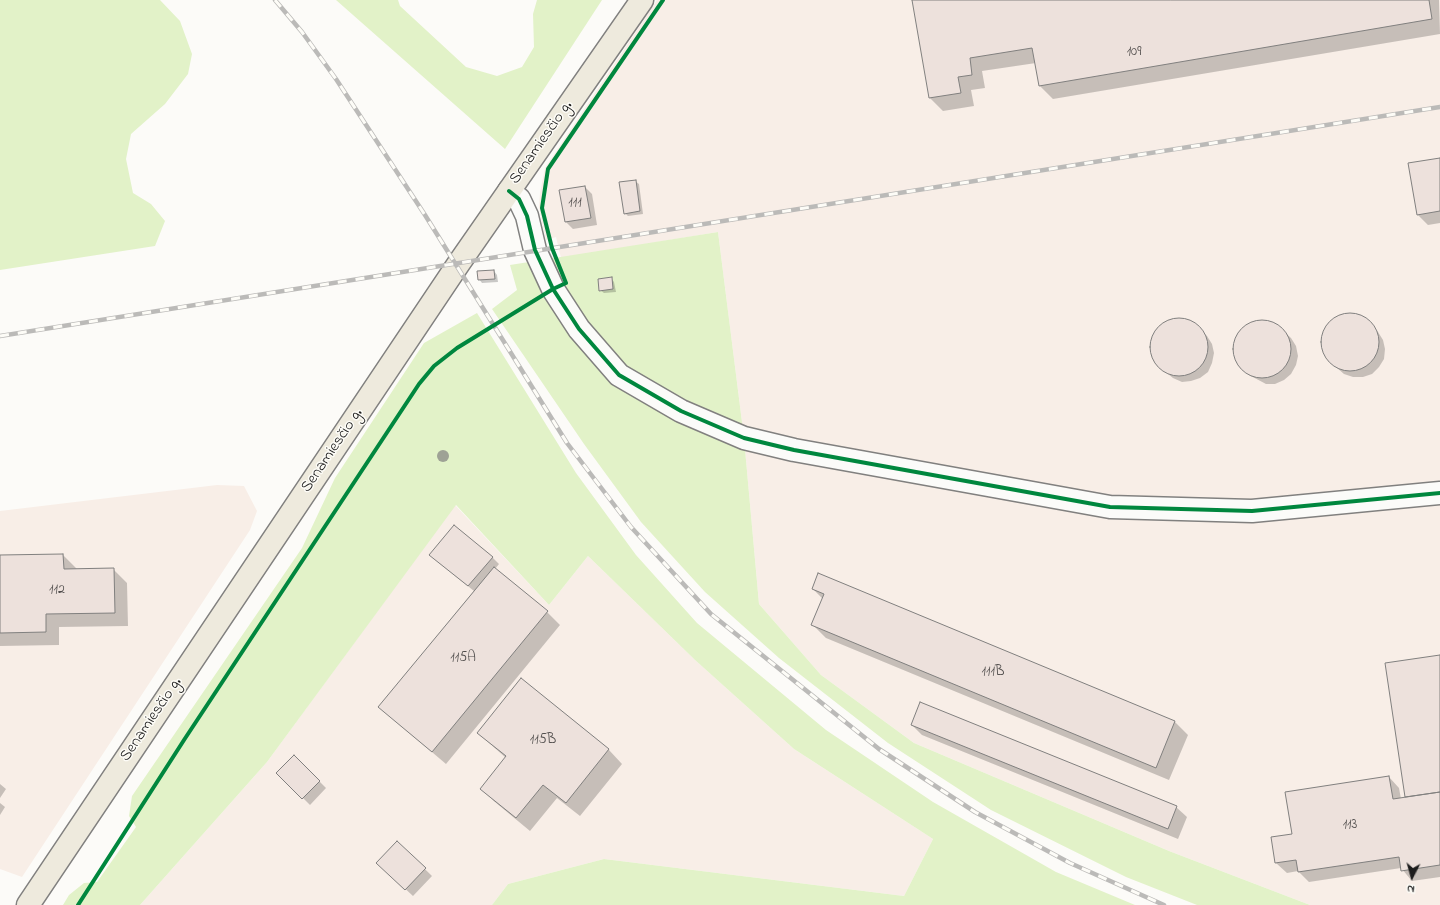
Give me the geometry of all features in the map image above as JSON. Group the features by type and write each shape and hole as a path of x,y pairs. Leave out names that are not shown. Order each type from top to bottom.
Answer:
{"main road":[{"name":"Senamiesčio g.","path":"28,905 509,191 642,0"}],"street":[{"path":"509,191 519,199 527,216 535,250 553,289 579,329 619,375 681,411 744,438 794,450 1110,506 1252,511 1440,493"}],"shaded area":[{"path":"657,0 1440,0 1440,905 1310,905 1169,851 914,743 821,675 759,604 744,438 718,232 561,258 556,237 546,240 539,207 545,168"},
{"path":"217,485 244,486 257,511 250,530 22,877 0,869 0,511"},
{"path":"455,505 549,605 588,556 695,660 794,749 933,839 904,896 604,859 508,884 492,905 140,905 267,762"}],"green space":[{"path":"0,0 160,0 180,21 192,54 188,74 165,104 131,134 126,159 133,193 151,204 165,221 155,246 0,270"},
{"path":"336,0 398,0 400,6 466,67 497,76 522,67 534,47 533,14 537,0 602,0 505,149"},
{"path":"718,232 744,438 759,604 821,675 914,743 1169,851 1310,905 1197,905 1126,877 991,810 888,743 779,658 705,592 641,522 584,444 492,309 517,290 510,265"},
{"path":"477,313 576,473 636,555 697,623 826,730 933,802 1056,872 1135,905 492,905 508,884 604,859 904,896 933,839 794,749 695,660 588,556 549,605 456,505 267,762 140,905 63,905 69,895 84,883 97,882 136,827 129,816 132,796 302,548 335,478 424,343"}],"building":[{"path":"912,0 1429,0 1432,19 1039,86 1032,48 970,58 972,75 958,77 961,93 929,98"},
{"path":"1440,158 1440,211 1417,215 1408,163"},
{"path":"636,180 640,211 624,214 619,182"},
{"path":"585,186 591,218 565,222 559,190"},
{"path":"494,270 495,279 478,280 477,271"},
{"path":"612,277 613,289 599,291 598,279"},
{"path":"1350,313 1366,318 1374,326 1379,342 1374,358 1366,366 1350,371 1334,366 1326,358 1321,342 1326,326 1334,318"},
{"path":"1179,318 1195,323 1203,331 1208,347 1203,363 1195,371 1179,376 1163,371 1155,363 1150,347 1155,331 1163,323"},
{"path":"1262,320 1278,325 1286,333 1291,349 1286,365 1278,373 1262,378 1246,373 1238,365 1233,349 1238,333 1246,325"},
{"path":"454,525 493,557 468,586 429,555"},
{"path":"63,554 64,569 114,568 115,613 46,614 46,632 0,633 0,555"},
{"path":"494,567 548,611 432,752 378,707"},
{"path":"818,573 1175,721 1156,768 811,625 824,594 812,589"},
{"path":"1440,655 1440,792 1405,797 1385,663"},
{"path":"521,678 609,749 566,803 543,785 516,818 480,789 506,756 477,733"},
{"path":"920,702 1177,806 1168,829 911,725"},
{"path":"294,755 320,781 302,799 276,773"},
{"path":"1389,776 1393,799 1440,792 1440,865 1401,871 1399,857 1298,872 1296,860 1275,863 1271,837 1292,834 1285,792"},
{"path":"397,841 426,868 405,890 376,863"}],"railway":[{"path":"275,0 302,32 336,79 425,215 567,443 631,527 711,614 879,749 975,812 1070,863 1164,905"},
{"path":"0,336 1440,107"}],"cycle path":[{"path":"78,905 184,740 419,384 434,366 457,348 553,289 566,283 552,248 542,208 548,169 663,0"},
{"path":"509,191 519,199 527,216 535,250 553,289 579,329 619,375 681,411 744,438 794,450 1110,507 1252,511 1440,493"}]}
